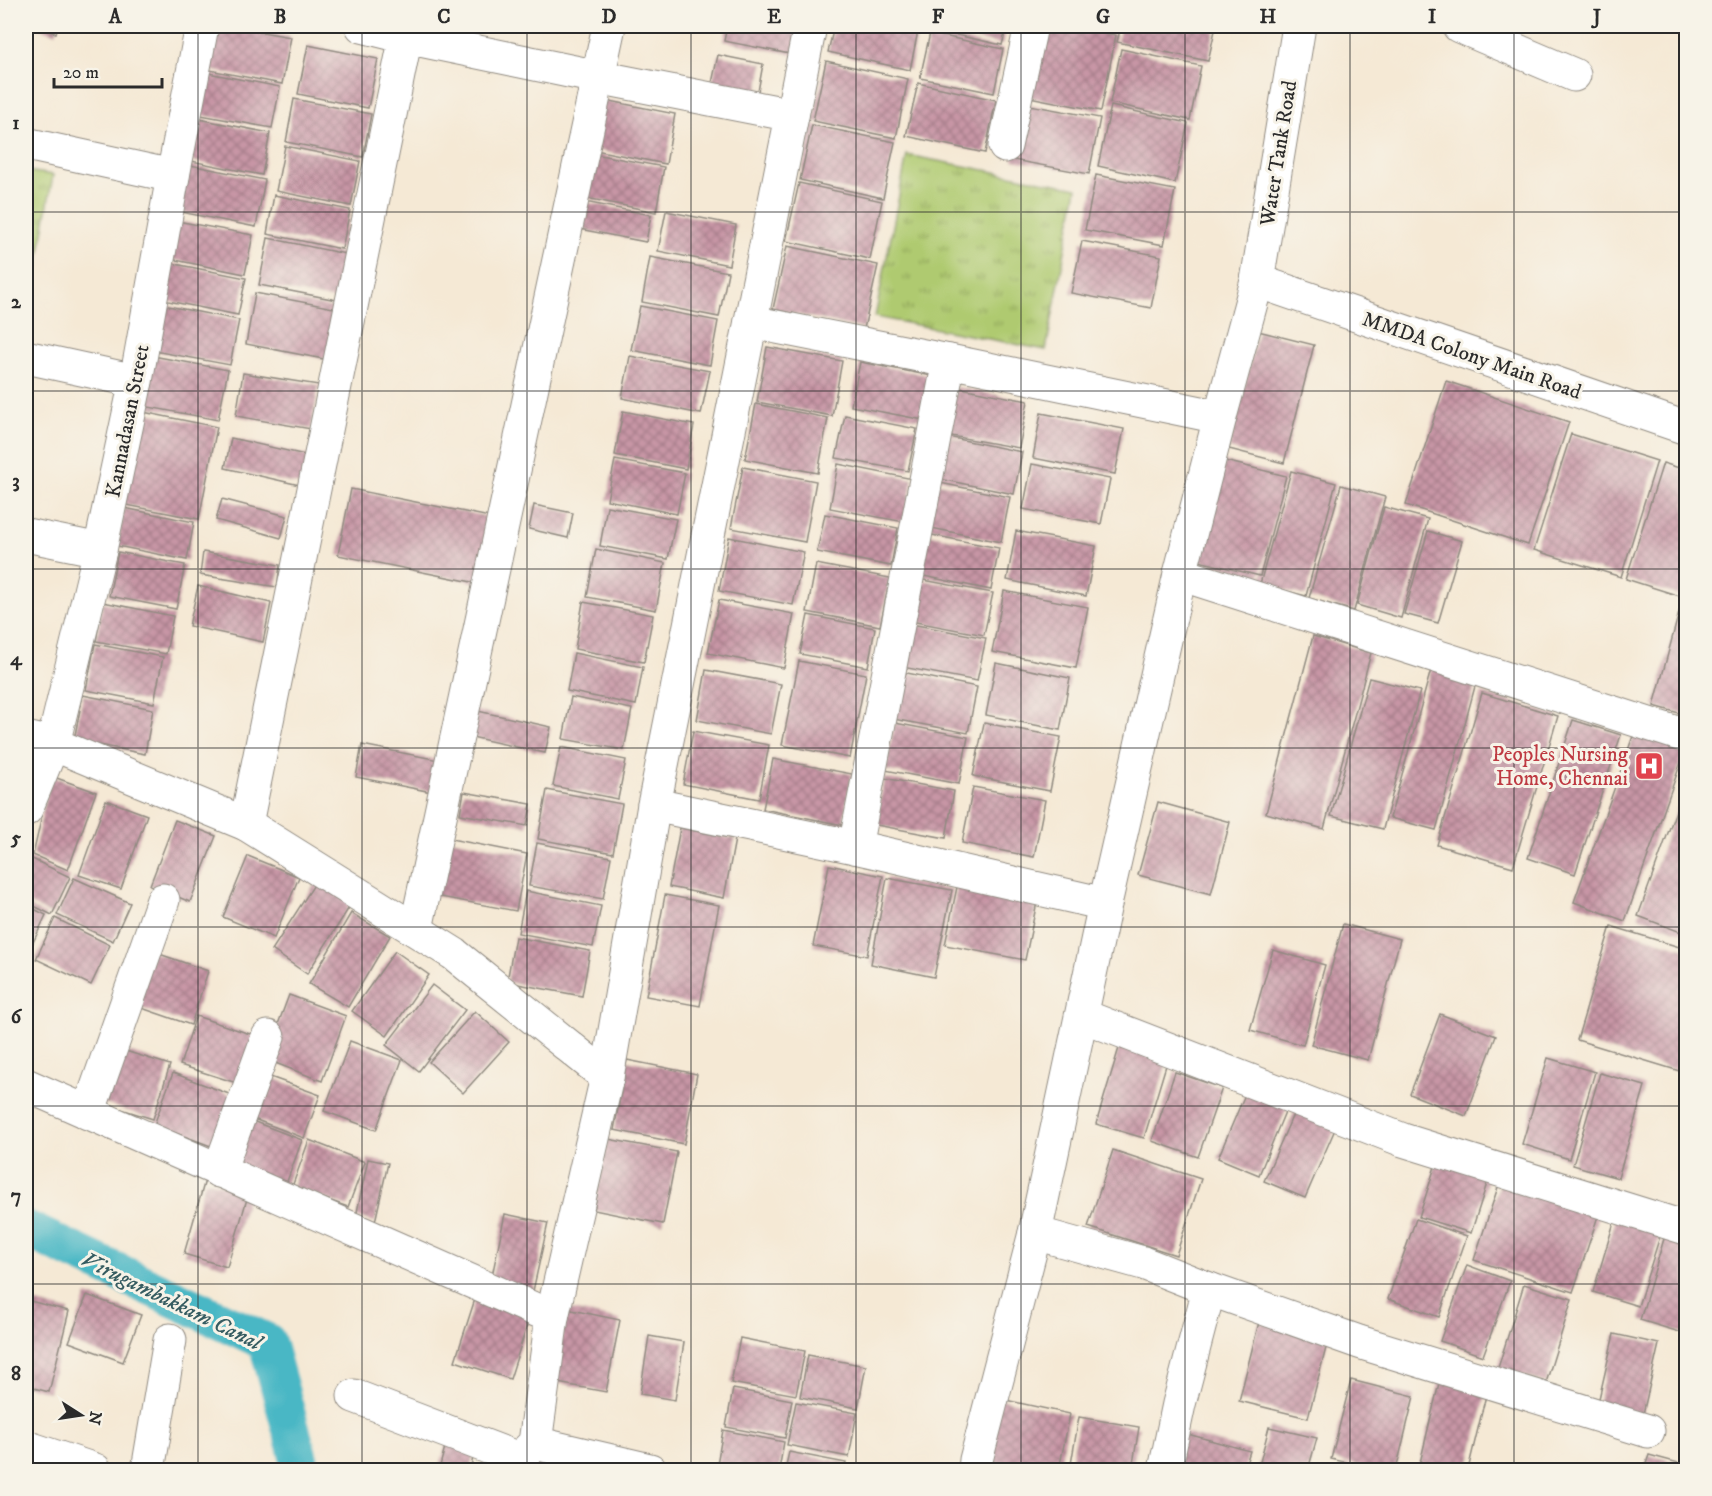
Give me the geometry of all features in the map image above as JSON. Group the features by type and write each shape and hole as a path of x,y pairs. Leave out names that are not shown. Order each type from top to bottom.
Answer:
{"street":[{"name":"Kannadasan Street","path":"26,809 39,741 100,550 136,381 202,26"},
{"path":"362,26 407,31 598,77 792,115"},
{"path":"416,929 609,26"},
{"path":"520,1457 607,1077 654,805 810,26"},
{"path":"1005,146 1031,26"},
{"name":"Water Tank Road","path":"975,1470 1035,1233 1105,904 1180,574 1257,281 1299,26"},
{"path":"1459,26 1574,75"},
{"path":"246,824 407,31"},
{"path":"26,144 173,176"},
{"name":"MMDA Colony Main Road","path":"1257,281 1686,428"},
{"path":"751,322 1220,417"},
{"path":"26,357 136,381"},
{"path":"855,846 949,361"},
{"path":"26,535 100,550"},
{"path":"1180,574 1686,736"},
{"path":"39,741 246,824 454,954 607,1077"},
{"path":"654,805 855,846 1105,904"},
{"path":"88,1113 163,900"},
{"path":"1083,1016 1403,1140 1686,1228"},
{"path":"219,1171 268,1037"},
{"path":"26,1085 552,1317"},
{"path":"1035,1233 1143,1263 1359,1342 1648,1431"},
{"path":"1165,1470 1179,1404 1209,1288"},
{"path":"148,1470 170,1340"},
{"path":"354,1396 520,1457 650,1470"},
{"path":"26,1447 95,1470"}],"green space":[{"path":"907,155 1077,188 1046,350 875,317"},
{"path":"26,171 53,175 27,326 26,325"}],"building":[{"path":"29,26 58,26 56,33"},
{"path":"212,26 228,26 291,37 282,84 204,69"},
{"path":"727,26 800,26 795,55 724,41"},
{"path":"834,26 919,26 910,70 828,52"},
{"path":"930,26 1007,26 1002,45 929,29"},
{"path":"1038,26 1069,26 1116,35 1101,111 1024,96"},
{"path":"1096,26 1118,26 1117,31"},
{"path":"1121,26 1216,26 1208,61 1117,42"},
{"path":"930,33 1003,49 994,93 920,78"},
{"path":"308,45 378,59 368,108 298,94"},
{"path":"1121,49 1201,66 1190,120 1110,103"},
{"path":"718,55 763,64 757,97 711,88"},
{"path":"826,61 908,79 896,138 813,121"},
{"path":"203,72 280,87 272,128 195,114"},
{"path":"918,83 996,100 985,153 906,136"},
{"path":"294,99 371,114 363,157 286,142"},
{"path":"600,99 675,114 666,164 590,149"},
{"path":"1024,104 1100,118 1089,174 1013,160"},
{"path":"1111,106 1188,123 1175,183 1098,166"},
{"path":"194,118 270,133 262,175 186,160"},
{"path":"812,125 895,142 883,198 800,180"},
{"path":"285,146 360,161 351,206 276,191"},
{"path":"589,153 664,167 656,212 581,197"},
{"path":"185,164 265,180 256,227 176,211"},
{"path":"1096,175 1175,190 1164,245 1085,230"},
{"path":"799,183 882,201 870,259 786,241"},
{"path":"274,195 350,210 342,249 267,234"},
{"path":"585,202 651,215 646,242 579,229"},
{"path":"666,211 736,225 729,265 658,251"},
{"path":"177,221 253,235 245,274 170,259"},
{"path":"268,238 346,254 337,300 259,285"},
{"path":"1082,241 1161,256 1151,308 1071,293"},
{"path":"787,246 878,265 864,329 773,309"},
{"path":"650,257 728,272 719,317 642,302"},
{"path":"170,263 246,278 238,315 163,300"},
{"path":"255,293 339,309 329,360 246,344"},
{"path":"163,305 239,320 230,365 154,351"},
{"path":"640,306 718,321 710,365 631,350"},
{"path":"1258,331 1314,345 1284,463 1229,449"},
{"path":"767,347 842,361 832,416 757,402"},
{"path":"153,356 228,370 218,420 143,406"},
{"path":"630,356 710,371 701,414 622,398"},
{"path":"860,362 932,376 924,420 851,406"},
{"path":"243,373 319,385 311,429 236,416"},
{"path":"1446,381 1569,422 1528,545 1406,505"},
{"path":"956,387 1028,401 1019,448 946,435"},
{"path":"756,404 828,418 818,473 745,459"},
{"path":"138,411 217,427 199,519 121,504"},
{"path":"623,411 694,425 686,469 615,455"},
{"path":"1041,413 1124,429 1115,474 1033,458"},
{"path":"845,415 917,429 908,471 836,458"},
{"path":"1571,434 1657,461 1621,577 1534,550"},
{"path":"943,436 1022,452 1014,494 935,478"},
{"path":"231,438 310,456 304,486 225,468"},
{"path":"615,460 685,473 677,514 607,500"},
{"path":"1225,461 1286,476 1260,576 1199,561"},
{"path":"1663,463 1686,470 1686,598 1626,579"},
{"path":"838,464 913,479 904,522 830,508"},
{"path":"1032,464 1110,479 1101,524 1023,509"},
{"path":"743,467 816,481 805,542 731,528"},
{"path":"1291,471 1336,483 1306,596 1260,584"},
{"path":"935,482 1010,497 1001,542 926,527"},
{"path":"1341,485 1385,497 1354,611 1309,598"},
{"path":"351,489 495,518 482,584 338,555"},
{"path":"222,499 287,516 281,538 216,520"},
{"path":"534,505 573,513 568,538 529,529"},
{"path":"607,506 676,519 668,559 600,546"},
{"path":"1384,507 1428,519 1401,618 1357,605"},
{"path":"124,508 194,522 187,560 117,546"},
{"path":"825,514 898,528 891,566 817,552"},
{"path":"1016,531 1096,546 1086,596 1007,580"},
{"path":"1428,531 1462,541 1438,623 1404,614"},
{"path":"927,534 999,548 991,590 919,575"},
{"path":"729,537 804,552 793,605 719,591"},
{"path":"596,549 665,563 656,610 587,597"},
{"path":"118,552 185,565 176,609 109,596"},
{"path":"203,552 280,565 277,587 200,575"},
{"path":"816,564 890,578 880,626 807,612"},
{"path":"918,579 993,593 984,635 910,621"},
{"path":"198,586 271,603 263,642 189,626"},
{"path":"1004,591 1088,607 1076,668 992,652"},
{"path":"719,600 794,614 784,668 708,653"},
{"path":"103,602 173,616 166,654 96,641"},
{"path":"583,602 653,615 644,662 575,649"},
{"path":"1681,605 1686,607 1686,715 1654,706"},
{"path":"808,615 875,628 868,667 800,654"},
{"path":"911,624 986,638 977,681 902,667"},
{"path":"1313,636 1371,653 1324,829 1266,813"},
{"path":"95,644 163,657 154,703 86,690"},
{"path":"574,653 643,667 636,705 567,691"},
{"path":"799,661 866,674 850,758 782,745"},
{"path":"996,663 1070,678 1060,730 986,715"},
{"path":"1432,666 1477,679 1436,830 1390,818"},
{"path":"706,670 781,684 771,734 697,720"},
{"path":"902,672 977,687 968,733 893,719"},
{"path":"1369,678 1420,691 1383,829 1331,816"},
{"path":"1482,693 1558,716 1513,867 1437,845"},
{"path":"83,695 153,709 145,754 74,740"},
{"path":"571,697 632,709 624,750 563,739"},
{"path":"473,710 551,727 545,753 467,736"},
{"path":"1573,720 1621,735 1575,874 1528,858"},
{"path":"1638,722 1686,748 1625,921 1574,902"},
{"path":"895,723 968,737 959,784 885,770"},
{"path":"984,723 1061,737 1050,791 973,776"},
{"path":"693,731 769,745 759,799 683,784"},
{"path":"362,745 439,760 432,792 356,777"},
{"path":"561,747 626,760 618,799 553,786"},
{"path":"773,759 852,774 843,825 763,809"},
{"path":"51,776 96,792 68,870 33,855"},
{"path":"884,778 954,791 946,838 876,825"},
{"path":"1686,783 1686,934 1638,916"},
{"path":"973,787 1045,800 1034,857 962,843"},
{"path":"547,790 622,804 613,853 538,839"},
{"path":"464,792 531,804 527,826 460,814"},
{"path":"106,800 147,815 121,889 79,875"},
{"path":"1158,802 1230,822 1211,894 1138,875"},
{"path":"175,820 216,836 190,902 150,885"},
{"path":"680,828 735,839 724,898 669,887"},
{"path":"446,838 527,854 516,911 435,896"},
{"path":"537,843 611,857 603,899 529,886"},
{"path":"26,856 70,877 52,915 26,902"},
{"path":"248,856 299,877 274,938 223,917"},
{"path":"829,865 883,876 867,956 813,946"},
{"path":"74,878 130,903 113,941 57,915"},
{"path":"887,878 952,890 934,977 871,964"},
{"path":"317,880 352,903 307,974 272,950"},
{"path":"958,882 1038,897 1025,960 945,945"},
{"path":"526,891 601,906 593,947 518,933"},
{"path":"665,895 719,905 700,1006 646,996"},
{"path":"26,905 46,915 28,953 26,952"},
{"path":"351,913 390,936 348,1007 309,984"},
{"path":"55,918 110,945 91,985 36,959"},
{"path":"1343,924 1400,939 1368,1060 1311,1045"},
{"path":"1611,926 1686,949 1686,1073 1577,1040"},
{"path":"515,937 590,951 582,996 507,982"},
{"path":"148,950 208,971 191,1025 130,1004"},
{"path":"1273,950 1325,965 1303,1045 1250,1030"},
{"path":"395,951 429,975 387,1036 352,1011"},
{"path":"432,985 465,1010 419,1071 386,1045"},
{"path":"289,995 346,1016 322,1081 265,1059"},
{"path":"475,1011 509,1042 463,1093 429,1062"},
{"path":"1440,1014 1496,1036 1466,1116 1410,1094"},
{"path":"196,1016 259,1037 243,1085 180,1065"},
{"path":"350,1041 402,1060 376,1130 324,1111"},
{"path":"116,1048 170,1065 153,1119 99,1102"},
{"path":"1119,1048 1167,1062 1144,1138 1096,1124"},
{"path":"1548,1058 1595,1072 1569,1159 1522,1144"},
{"path":"627,1060 697,1074 684,1144 614,1130"},
{"path":"1175,1072 1222,1088 1198,1157 1152,1141"},
{"path":"173,1073 237,1097 219,1149 154,1125"},
{"path":"1600,1073 1645,1086 1618,1178 1573,1165"},
{"path":"262,1074 320,1095 304,1138 246,1116"},
{"path":"1249,1085 1289,1102 1259,1175 1218,1158"},
{"path":"1295,1110 1336,1127 1305,1198 1264,1181"},
{"path":"247,1119 302,1140 285,1187 229,1167"},
{"path":"608,1139 677,1152 663,1224 594,1210"},
{"path":"309,1140 365,1162 348,1207 292,1187"},
{"path":"1113,1150 1201,1179 1176,1255 1088,1227"},
{"path":"1438,1157 1490,1174 1471,1233 1419,1217"},
{"path":"368,1159 388,1163 375,1222 356,1217"},
{"path":"205,1180 249,1192 227,1267 184,1254"},
{"path":"1499,1184 1598,1216 1573,1292 1474,1260"},
{"path":"505,1214 548,1223 533,1291 491,1281"},
{"path":"1416,1219 1467,1236 1439,1317 1388,1299"},
{"path":"1615,1219 1661,1233 1638,1306 1593,1292"},
{"path":"1666,1232 1686,1238 1686,1334 1640,1320"},
{"path":"1467,1265 1510,1281 1483,1356 1440,1341"},
{"path":"1524,1284 1572,1299 1546,1383 1498,1368"},
{"path":"87,1295 141,1315 123,1362 69,1342"},
{"path":"475,1299 530,1316 510,1379 455,1361"},
{"path":"26,1300 69,1311 49,1392 26,1386"},
{"path":"567,1309 620,1320 606,1392 552,1382"},
{"path":"1259,1322 1328,1340 1308,1418 1239,1401"},
{"path":"1614,1334 1659,1344 1643,1414 1598,1403"},
{"path":"649,1336 684,1342 675,1400 640,1394"},
{"path":"740,1338 805,1351 796,1395 731,1383"},
{"path":"808,1355 866,1366 858,1408 800,1397"},
{"path":"1440,1379 1487,1391 1468,1470 1432,1470 1419,1467"},
{"path":"1351,1380 1414,1396 1396,1470 1378,1470 1331,1459"},
{"path":"733,1389 792,1400 785,1438 726,1427"},
{"path":"1001,1399 1070,1414 1059,1470 1033,1470 988,1461"},
{"path":"796,1402 857,1413 849,1457 787,1445"},
{"path":"1079,1417 1139,1427 1132,1470 1070,1470"},
{"path":"1269,1427 1317,1438 1308,1470 1258,1470"},
{"path":"723,1430 784,1442 779,1470 716,1470"},
{"path":"1184,1433 1250,1451 1244,1470 1173,1470"},
{"path":"447,1439 476,1446 470,1470 439,1470"},
{"path":"532,1446 577,1457 574,1470 526,1470"},
{"path":"789,1452 846,1463 844,1470 785,1470"},
{"path":"1649,1455 1686,1465 1686,1470 1644,1470"},
{"path":"1344,1464 1364,1470 1342,1470"}],"waterway":[{"name":"Virugambakkam Canal","path":"26,1229 267,1342 302,1470"}],"place":[{"name":"Peoples Nursing Home, Chennai","path":"1649,766"}]}
